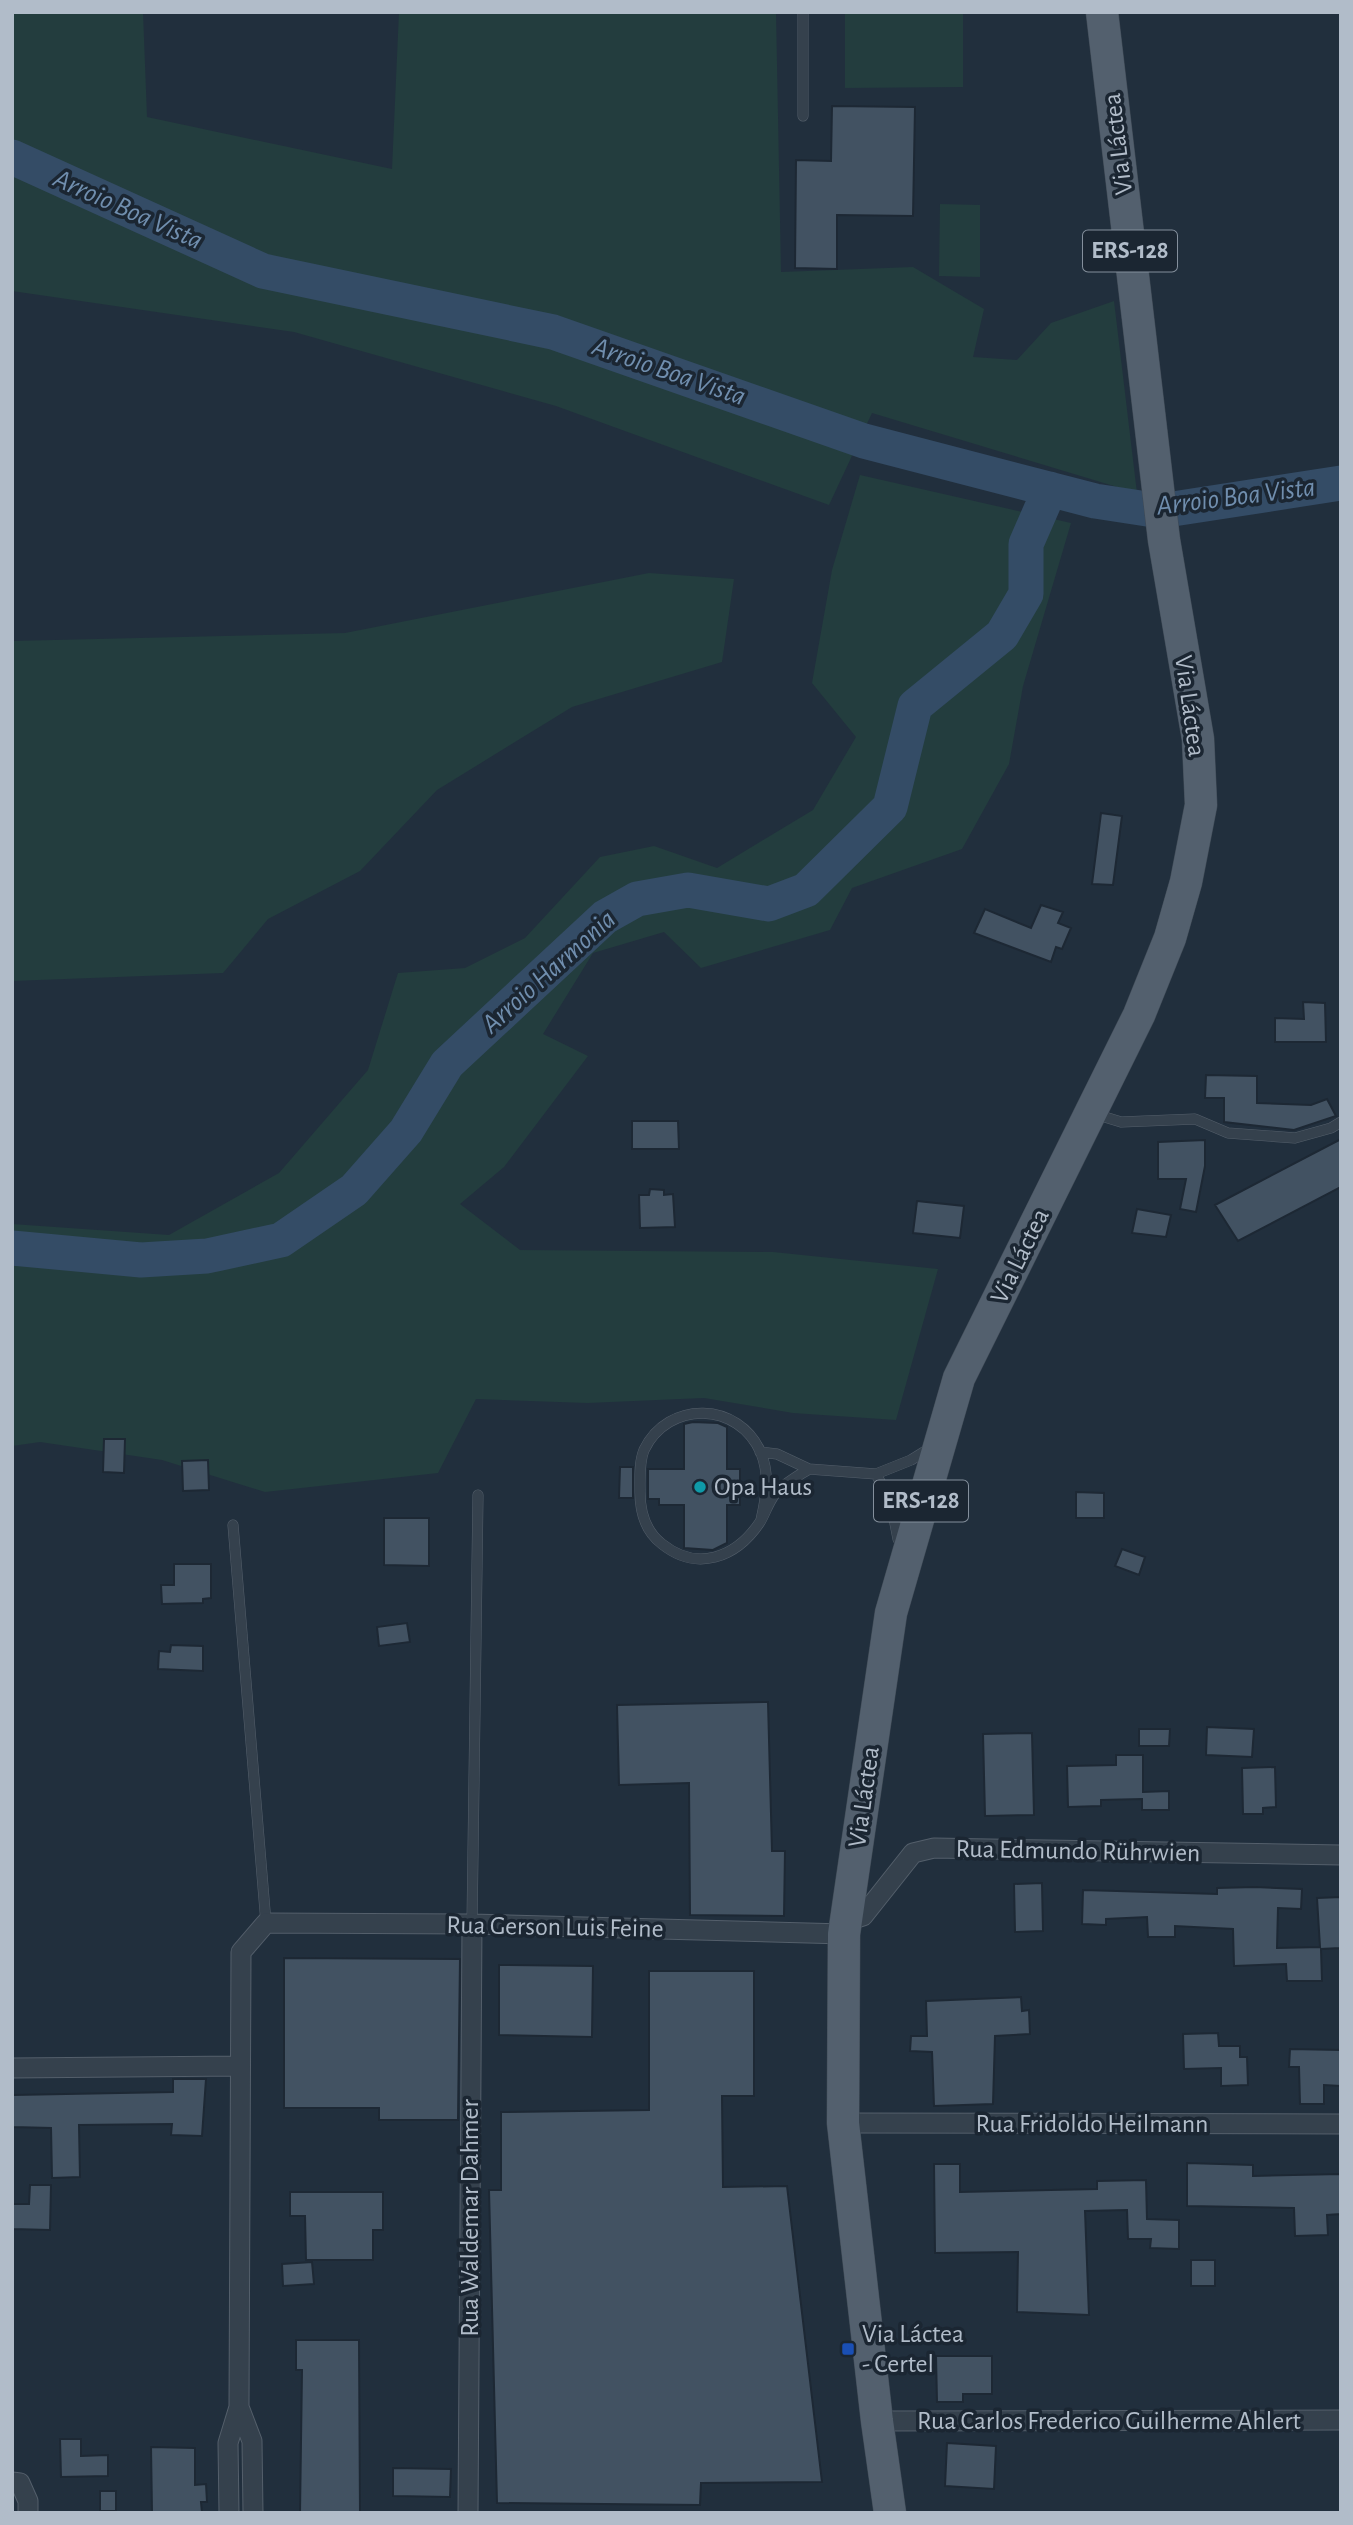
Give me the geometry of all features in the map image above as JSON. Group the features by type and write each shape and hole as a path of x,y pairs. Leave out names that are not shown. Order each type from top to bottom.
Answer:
{"main road":[{"name":"Via Láctea","path":"890,2513 843,2123 846,1928 891,1613 958,1378 1139,1015 1170,938 1186,882 1201,805 1198,739 1164,540 1102,12"}],"street":[{"name":"Rua Edmundo Rührwien","path":"846,1928 863,1916 913,1853 934,1848 1341,1855"},
{"name":"Rua Gerson Luis Feine","path":"265,1923 846,1928"},
{"path":"229,2513 228,2442 239,2407 241,1952 265,1923"},
{"name":"Rua Waldemar Dahmer","path":"468,2513 472,1924"},
{"path":"12,2068 239,2066"},
{"name":"Rua Fridoldo Heilmann","path":"843,2123 1341,2124"},
{"path":"239,2407 252,2441 253,2513"},
{"name":"Rua Carlos Frederico Guilherme Ahlert","path":"877,2421 1341,2420"},
{"path":"12,2482 20,2483 28,2501 28,2513"}],"lane":[{"path":"803,12 803,116"},
{"path":"1091,1112 1121,1122 1195,1119 1228,1133 1295,1138 1331,1128 1341,1122"},
{"path":"761,1520 766,1497 766,1474 760,1452 748,1434 732,1420 712,1412 691,1412 672,1420 655,1434 643,1452 640,1474 643,1520 655,1539 672,1552 691,1559 712,1559 732,1552 748,1539 761,1520 775,1494 808,1469"},
{"path":"760,1452 777,1454 808,1469 876,1474 911,1460 938,1442"},
{"path":"876,1474 891,1503 898,1539 907,1552"},
{"path":"472,1924 478,1495"},
{"path":"233,1525 265,1923"}],"green space":[{"path":"12,12 143,12 147,117 392,169 399,12 776,12 781,272 913,267 984,309 973,357 1017,360 1051,323 1114,301 1137,493 872,413 829,505 556,406 294,332 12,291"},
{"path":"845,12 963,12 963,87 845,88"},
{"path":"940,204 980,205 980,277 939,276"},
{"path":"860,475 1071,523 1023,686 1009,764 962,849 852,888 830,930 701,968 664,932 593,953 543,1034 588,1056 504,1167 460,1204 520,1250 773,1252 938,1269 896,1420 793,1413 704,1398 587,1403 476,1399 438,1473 265,1492 162,1460 40,1442 12,1446 12,1224 169,1235 279,1173 368,1070 398,973 465,968 525,938 600,857 654,846 717,868 813,810 856,737 812,683 832,570"},
{"path":"649,573 734,579 722,662 572,707 437,790 360,871 268,919 223,973 12,981 12,641 345,633"}],"building":[{"path":"832,106 915,107 913,216 837,215 837,269 795,268 796,160 831,161"},
{"path":"1101,813 1122,816 1113,885 1092,884"},
{"path":"1041,905 1063,912 1058,923 1071,928 1062,949 1056,947 1051,962 974,933 985,909 1031,928"},
{"path":"1303,1002 1325,1003 1326,1042 1275,1042 1275,1018 1304,1019"},
{"path":"1206,1075 1257,1076 1257,1103 1311,1105 1327,1099 1336,1116 1294,1130 1224,1122 1224,1098 1205,1098"},
{"path":"632,1121 678,1121 679,1149 632,1149"},
{"path":"1341,1139 1341,1187 1238,1241 1215,1205"},
{"path":"1205,1140 1205,1166 1196,1212 1180,1209 1186,1179 1158,1179 1158,1142"},
{"path":"650,1189 664,1190 664,1195 673,1194 675,1227 640,1228 639,1195 649,1195"},
{"path":"917,1201 964,1206 960,1238 913,1233"},
{"path":"1137,1209 1171,1215 1166,1237 1132,1233"},
{"name":"Opa Haus","path":"718,1423 727,1427 727,1469 740,1469 740,1505 727,1505 727,1543 713,1550 684,1548 684,1505 659,1505 659,1499 648,1499 648,1469 684,1469 684,1424"},
{"path":"104,1439 125,1439 124,1473 103,1472"},
{"path":"208,1460 209,1490 183,1491 182,1461"},
{"path":"620,1467 633,1467 633,1498 619,1498"},
{"path":"1076,1492 1104,1493 1104,1518 1076,1518"},
{"path":"384,1518 429,1518 429,1566 384,1565"},
{"path":"1122,1549 1145,1557 1139,1575 1115,1566"},
{"path":"174,1564 211,1564 211,1598 203,1599 203,1603 162,1604 161,1585 174,1585"},
{"path":"407,1623 410,1642 379,1646 377,1627"},
{"path":"171,1645 203,1646 203,1671 158,1669 159,1651 170,1652"},
{"path":"768,1702 772,1851 785,1851 784,1916 690,1915 689,1783 619,1785 617,1705"},
{"path":"1207,1727 1254,1729 1252,1757 1206,1755"},
{"path":"1139,1729 1170,1729 1169,1746 1139,1746"},
{"path":"1032,1733 1034,1815 985,1816 983,1734"},
{"path":"1116,1755 1143,1755 1143,1792 1169,1791 1169,1810 1142,1810 1142,1799 1101,1800 1101,1806 1068,1807 1067,1766 1116,1765"},
{"path":"1275,1767 1276,1807 1263,1808 1263,1814 1243,1814 1242,1768"},
{"path":"1042,1883 1043,1931 1015,1932 1014,1884"},
{"path":"1217,1888 1302,1889 1301,1909 1278,1908 1277,1948 1320,1947 1317,1898 1341,1897 1341,1948 1321,1949 1322,1981 1287,1981 1286,1964 1234,1966 1233,1929 1175,1926 1175,1937 1148,1937 1147,1917 1106,1919 1106,1925 1082,1924 1083,1890 1217,1894"},
{"path":"284,1958 460,1959 458,2120 379,2120 379,2108 284,2108"},
{"path":"499,1965 593,1966 592,2037 499,2035"},
{"path":"649,1971 754,1971 754,2096 722,2096 723,2187 787,2186 822,2482 701,2483 700,2505 497,2503 489,2190 501,2190 501,2112 649,2110"},
{"path":"1021,1997 1022,2011 1029,2010 1030,2034 995,2036 993,2104 934,2106 932,2052 910,2051 911,2036 927,2036 926,2001"},
{"path":"1218,2033 1219,2046 1240,2046 1240,2057 1247,2057 1248,2085 1221,2086 1221,2068 1184,2069 1183,2034"},
{"path":"1290,2049 1341,2050 1341,2086 1324,2085 1324,2104 1300,2104 1299,2067 1289,2067"},
{"path":"173,2079 206,2079 202,2136 171,2135 172,2124 79,2125 80,2177 52,2178 51,2128 12,2127 12,2095 173,2092"},
{"path":"1187,2163 1253,2165 1253,2176 1341,2174 1341,2214 1327,2215 1328,2235 1295,2236 1294,2208 1187,2206"},
{"path":"934,2164 960,2164 960,2192 1097,2189 1097,2181 1146,2180 1147,2219 1179,2220 1179,2249 1150,2248 1151,2239 1128,2239 1127,2210 1085,2211 1089,2315 1017,2312 1018,2252 935,2253"},
{"path":"30,2185 51,2185 50,2230 12,2229 12,2204 29,2204"},
{"path":"290,2192 383,2192 383,2230 373,2230 373,2260 306,2260 305,2216 290,2216"},
{"path":"1191,2260 1215,2260 1215,2286 1191,2286"},
{"path":"312,2262 314,2284 283,2286 282,2264"},
{"path":"296,2340 359,2340 360,2513 300,2513 302,2370 296,2370"},
{"path":"936,2356 992,2356 992,2394 963,2394 963,2402 937,2402"},
{"path":"60,2439 81,2439 81,2456 108,2455 108,2476 61,2477"},
{"path":"947,2443 996,2446 994,2489 945,2486"},
{"path":"151,2447 195,2448 195,2485 206,2484 207,2502 201,2502 202,2513 152,2513"},
{"path":"393,2468 451,2469 450,2497 393,2496"},
{"path":"100,2491 116,2491 116,2511 100,2511"}],"waterway":[{"name":"Arroio Boa Vista","path":"12,157 263,271 553,332 864,441 1095,501 1160,511 1341,483"},
{"name":"Arroio Harmonia","path":"12,1248 141,1260 207,1256 281,1240 354,1190 406,1131 447,1064 605,917 637,899 688,890 769,904 806,890 890,807 915,706 1002,635 1026,594 1026,544 1050,489"}],"place":[{"name":"Opa Haus","path":"700,1487"},
{"name":"Via Láctea - Certel","path":"848,2349"}]}
